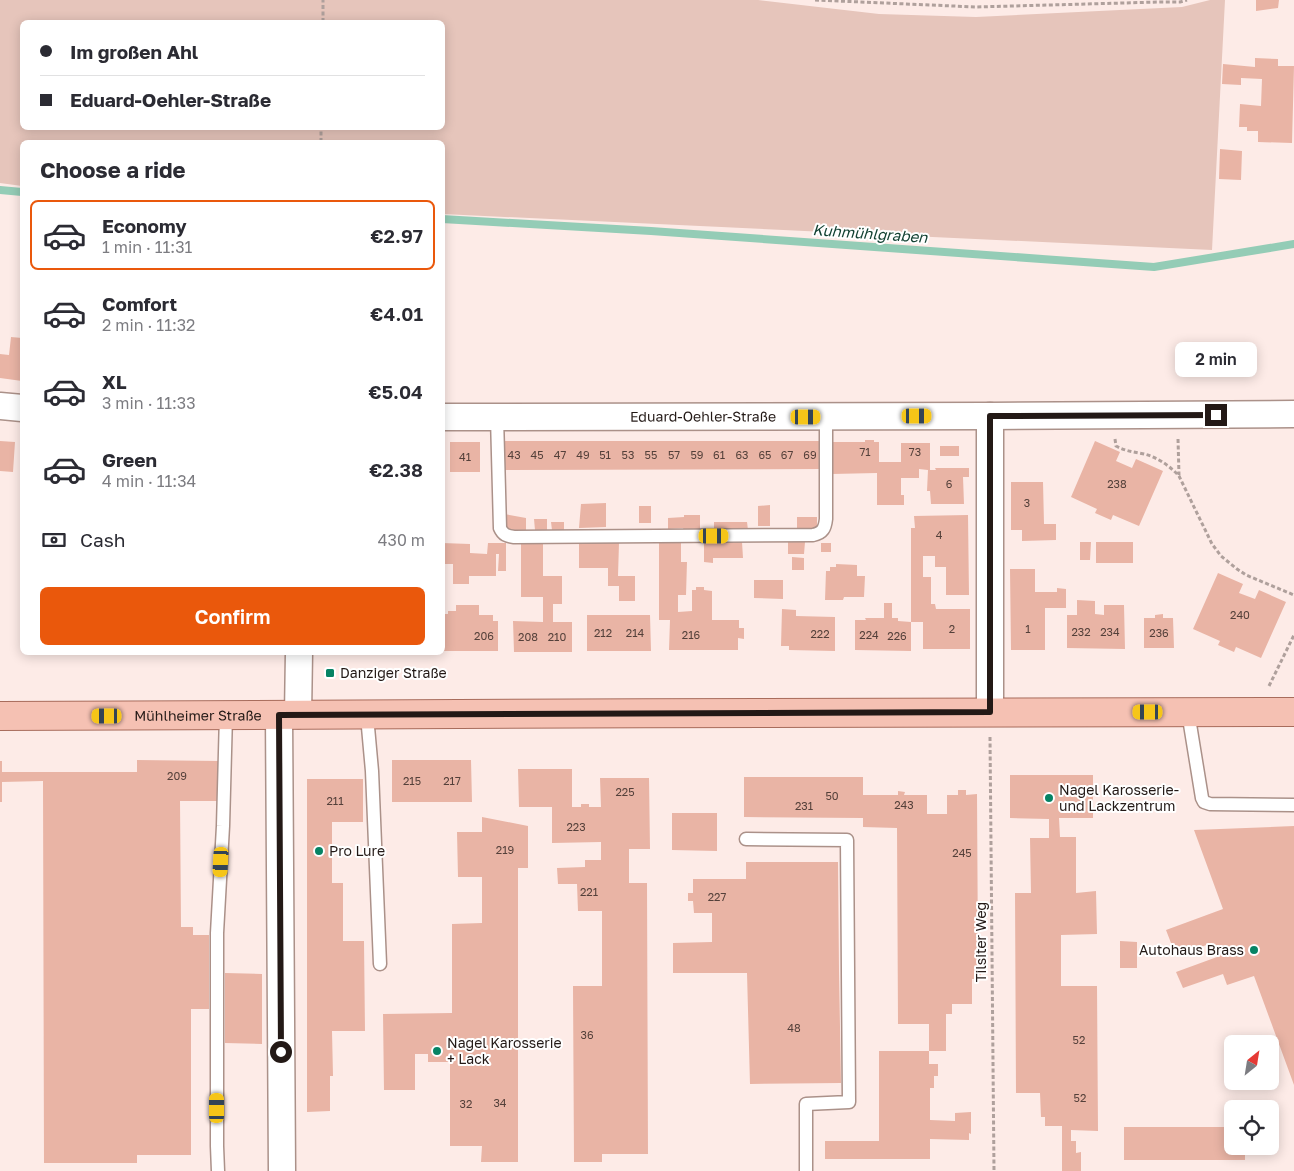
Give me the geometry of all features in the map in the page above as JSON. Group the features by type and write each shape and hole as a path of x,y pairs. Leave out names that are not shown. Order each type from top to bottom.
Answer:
{"main road":[{"name":"Mühlheimer Straße","path":"0,716 1294,712"}],"street":[{"path":"0,406 20,408"},
{"name":"Eduard-Oehler-Straße","path":"445,417 1294,414"},
{"path":"990,416 990,712"},
{"path":"282,1171 288,715 298,655"}],"lane":[{"path":"497,417 500,528 503,534 508,536 813,536 819,534 824,530 826,519 826,417"},
{"path":"1188,712 1204,802 1210,804 1294,804"},
{"path":"218,1171 217,933 226,715"},
{"path":"367,716 372,771 380,964"},
{"path":"746,839 847,840 849,1102 806,1104 806,1171"}],"path":[{"path":"323,0 323,20"},
{"path":"815,0 976,7 1180,2 1187,0"},
{"path":"1178,415 1179,476"},
{"path":"1112,416 1116,446 1159,460 1173,469 1179,476 1212,544 1221,556 1246,575 1294,595"},
{"path":"1256,712 1294,635"},
{"name":"Tilsiter Weg","path":"990,712 994,1171"}],"shaded area":[{"path":"0,0 758,0 879,14 976,17 1182,7 1210,0 1225,0 1212,250 445,214 445,140 20,140 20,186 0,183"}],"building":[{"path":"1256,0 1279,0 1278,8 1256,11"},
{"path":"1255,58 1278,59 1278,66 1294,66 1292,143 1258,142 1258,131 1247,131 1247,127 1239,127 1240,104 1261,106 1262,79 1241,78 1241,85 1222,84 1223,64 1255,67"},
{"path":"1220,149 1242,151 1241,180 1219,179"},
{"path":"11,337 20,338 20,381 0,378 0,354 9,355"},
{"path":"865,440 879,442 879,462 901,462 901,443 930,443 930,470 936,470 935,468 969,468 969,477 963,477 964,504 931,504 930,491 927,491 928,470 919,469 919,478 901,478 901,495 904,495 904,505 877,505 877,473 832,474 831,442 865,442"},
{"path":"0,441 15,442 13,472 0,471"},
{"path":"503,441 821,441 822,469 503,470"},
{"path":"1095,441 1120,452 1116,461 1132,468 1136,459 1163,471 1139,526 1113,515 1111,520 1095,513 1097,509 1071,497"},
{"path":"450,442 480,442 480,472 450,472"},
{"path":"940,446 959,446 959,456 940,456"},
{"path":"1011,482 1043,482 1044,524 1056,524 1056,540 1022,541 1022,530 1011,530"},
{"path":"606,503 606,527 579,528 581,504"},
{"path":"770,505 770,526 758,526 758,506"},
{"path":"639,506 651,506 651,523 639,523"},
{"path":"504,514 526,518 526,530 510,530 505,527"},
{"path":"684,515 700,515 700,531 684,531 683,528 668,529 668,518 684,517"},
{"path":"968,515 969,595 946,595 946,567 935,567 935,556 923,556 923,577 931,577 931,604 935,604 936,609 970,609 970,649 923,649 923,622 911,622 911,528 915,528 914,516"},
{"path":"797,517 817,517 817,529 797,529"},
{"path":"534,519 547,519 547,530 535,530"},
{"path":"551,522 564,522 564,530 552,530"},
{"path":"714,522 747,522 748,530 714,531"},
{"path":"788,541 805,542 804,554 788,554"},
{"path":"742,542 743,558 713,558 713,563 704,562 704,543"},
{"path":"1080,542 1091,542 1090,560 1080,560"},
{"path":"1096,542 1133,542 1133,563 1096,563"},
{"path":"445,543 470,544 470,553 487,554 488,543 506,543 506,571 498,571 499,554 496,554 496,576 469,576 469,584 453,584 453,564 445,564"},
{"path":"521,543 543,543 543,576 562,576 562,604 553,604 553,622 572,622 572,652 514,652 513,621 543,622 543,597 521,597"},
{"path":"579,543 619,543 618,576 635,576 635,601 619,601 619,586 608,586 608,568 579,568"},
{"path":"659,543 681,543 681,562 687,562 686,595 678,595 678,612 692,611 692,590 696,590 696,587 704,587 704,590 712,591 712,620 739,620 739,628 744,628 744,639 738,638 738,650 669,650 670,620 659,620"},
{"path":"821,543 831,543 831,552 821,552"},
{"path":"792,557 804,558 804,570 792,570"},
{"path":"836,564 857,565 857,576 865,576 864,597 844,597 843,600 825,600 826,571 830,571 830,567 836,567"},
{"path":"1010,569 1035,569 1035,592 1057,592 1057,588 1066,589 1066,608 1045,608 1045,650 1011,650"},
{"path":"1218,573 1243,584 1239,593 1255,599 1259,590 1286,602 1261,658 1236,647 1234,652 1218,645 1220,641 1193,629"},
{"path":"754,580 783,580 783,599 754,598"},
{"path":"1077,600 1095,601 1095,614 1104,615 1104,605 1124,605 1125,649 1067,648 1067,615 1077,615"},
{"path":"884,603 892,603 892,618 898,618 898,621 911,622 911,651 855,650 855,620 884,618"},
{"path":"456,605 479,605 479,615 493,615 493,621 498,621 498,651 445,651 445,614 448,614 448,611 456,611"},
{"path":"782,609 796,610 796,616 835,617 835,651 789,650 789,646 781,646"},
{"path":"1163,614 1163,618 1173,618 1174,648 1144,648 1144,618 1155,618 1155,615"},
{"path":"587,615 650,615 651,651 587,651"},
{"path":"137,760 218,761 218,801 180,801 181,927 193,927 193,935 209,935 209,1009 191,1009 191,1155 137,1155 137,1163 44,1163 43,781 2,782 2,802 0,802 0,761 2,761 2,772 137,772"},
{"path":"392,760 471,760 472,802 392,802"},
{"path":"518,769 572,769 572,807 581,807 581,804 589,804 589,807 601,807 600,778 649,778 650,849 629,849 629,883 647,883 648,1154 602,1154 602,1162 574,1162 573,986 602,986 602,911 578,911 577,884 558,884 557,868 585,867 585,860 601,860 601,842 552,843 552,807 519,807"},
{"path":"1010,775 1093,775 1093,818 1059,818 1060,837 1076,837 1076,893 1096,891 1097,934 1061,935 1061,986 1097,986 1098,1131 1071,1130 1071,1141 1076,1141 1076,1153 1081,1152 1081,1171 1062,1171 1062,1126 1045,1126 1045,1117 1041,1117 1040,1093 1016,1093 1015,893 1031,893 1030,838 1049,838 1049,819 1010,818"},
{"path":"744,777 863,777 863,795 898,795 898,791 905,792 904,795 927,795 927,814 947,814 947,795 958,795 958,790 966,790 966,795 977,794 978,960 981,960 981,979 972,979 972,1004 952,1004 952,1014 946,1014 946,1051 929,1051 929,1024 898,1024 897,828 863,827 863,818 744,817"},
{"path":"307,779 363,779 363,822 332,822 332,883 343,883 343,941 364,941 365,1031 332,1031 333,1076 330,1076 330,1111 307,1112"},
{"path":"672,813 717,813 717,851 672,850"},
{"path":"482,817 528,826 528,868 518,868 518,1162 481,1162 482,1146 450,1146 450,1062 428,1062 428,1054 415,1054 415,1090 384,1090 383,1014 452,1013 452,924 482,923 482,877 458,877 457,832 482,832"},
{"name":"Autohaus Brass","path":"1294,826 1294,1085 1279,1044 1279,1035 1276,1035 1254,976 1227,985 1223,974 1183,988 1176,972 1217,957 1212,943 1176,956 1166,930 1223,909 1194,830"},
{"path":"746,862 838,862 841,1083 750,1084 747,973 673,973 673,943 712,942 712,913 694,913 693,901 688,901 688,893 693,893 693,879 746,879"},
{"path":"1120,941 1137,942 1137,968 1120,968"},
{"path":"225,973 262,974 262,1044 225,1043"},
{"path":"879,1051 929,1051 929,1064 938,1064 938,1076 934,1076 934,1088 930,1088 930,1120 955,1121 955,1113 971,1112 971,1134 969,1133 969,1140 930,1139 930,1159 825,1159 825,1141 879,1141"},
{"path":"1124,1127 1224,1127 1224,1155 1245,1155 1245,1160 1124,1160"}],"waterway":[{"name":"Kuhmühlgraben","path":"0,190 20,192"},
{"name":"Kuhmühlgraben","path":"445,219 651,231 1154,267 1294,244"}],"place":[{"name":"Danziger Straße","path":"330,673"},
{"name":"Nagel Karosserie- und Lackzentrum","path":"1049,798"},
{"name":"Pro Lure","path":"319,851"},
{"name":"Autohaus Brass","path":"1254,950"},
{"name":"Nagel Karosserie + Lack","path":"437,1051"}],"route":[{"path":"281,1052 279,715 990,712 990,416 1216,415"}]}
